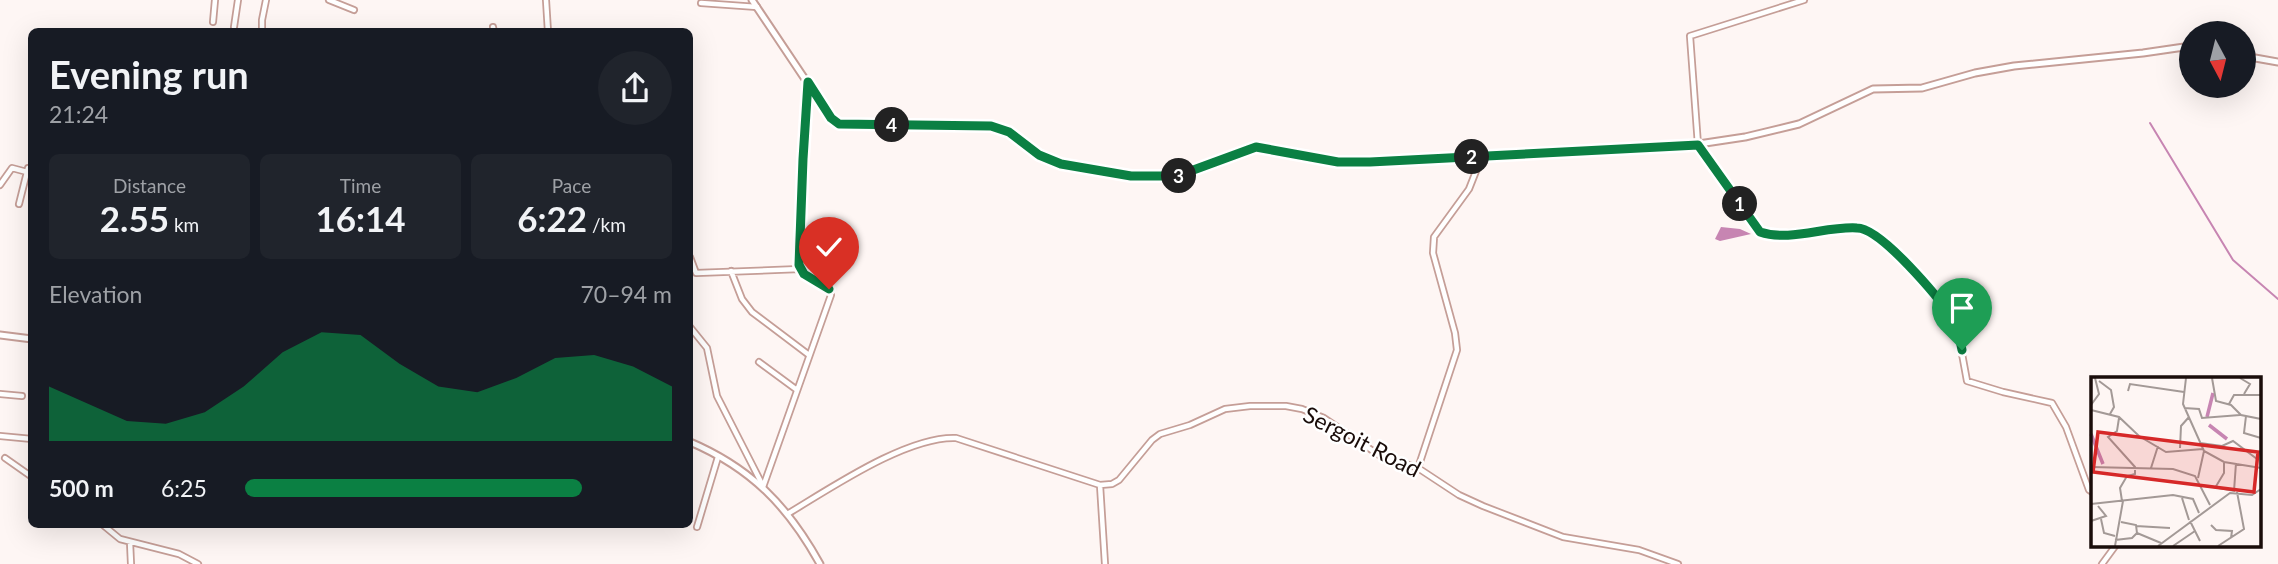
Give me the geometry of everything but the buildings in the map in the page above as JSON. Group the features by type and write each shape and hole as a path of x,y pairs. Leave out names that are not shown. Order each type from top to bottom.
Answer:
{"street":[{"path":"213,22 215,0"},
{"path":"234,27 238,0"},
{"path":"262,28 266,0"},
{"path":"329,0 354,10"},
{"path":"546,0 548,28"},
{"path":"752,0 831,118 839,124 991,126 1009,132 1039,155 1054,161 1120,174 1177,176 1256,147 1338,162 1698,145 1799,124 1874,89 1922,88 2014,65 2179,48"},
{"path":"1804,0 1689,36 1698,145 1760,232 1774,234 1861,228 1876,236 1904,259 1952,318 1958,332 1966,380 2055,405 2091,491"},
{"path":"701,3 757,7"},
{"path":"2256,58 2278,62"},
{"path":"800,269 798,241 808,82"},
{"path":"1418,468 1457,350 1432,242 1469,189 1482,156"},
{"path":"0,185 12,168 28,170 19,204"},
{"path":"693,265 696,273 800,269 831,291 763,487"},
{"path":"731,271 742,299 752,312 809,355"},
{"path":"693,331 707,348 717,396 763,487"},
{"path":"0,335 28,338"},
{"path":"759,362 797,390"},
{"path":"0,394 22,396"},
{"name":"Sergoit Road","path":"1100,485 1119,480 1156,436 1190,425 1225,409 1250,405 1286,406 1309,411 1337,426 1379,455 1418,468 1459,495 1546,531 1578,541 1639,550 1678,564"},
{"path":"0,436 28,439"},
{"path":"789,513 869,466 919,445 946,438 968,442 1100,485 1105,564"},
{"path":"693,444 763,487 789,513 820,564"},
{"path":"697,527 718,457"},
{"path":"5,458 28,474"},
{"path":"107,528 120,539 179,554 198,564"},
{"path":"130,542 131,564"},
{"path":"2102,564 2115,546"}],"shaded area":[{"path":"1721,227 1740,229 1751,234 1720,241 1715,239"}],"waterway":[{"path":"2150,123 2233,260 2278,299"}],"route":[{"path":"829,289 804,274 799,265 798,241 808,82 831,118 839,124 991,126 1009,132 1039,155 1061,164 1131,176 1177,176 1250,147 1271,148 1338,162 1370,162 1698,145 1760,232 1774,234 1861,228 1876,236 1904,259 1952,318 1962,350"}]}
